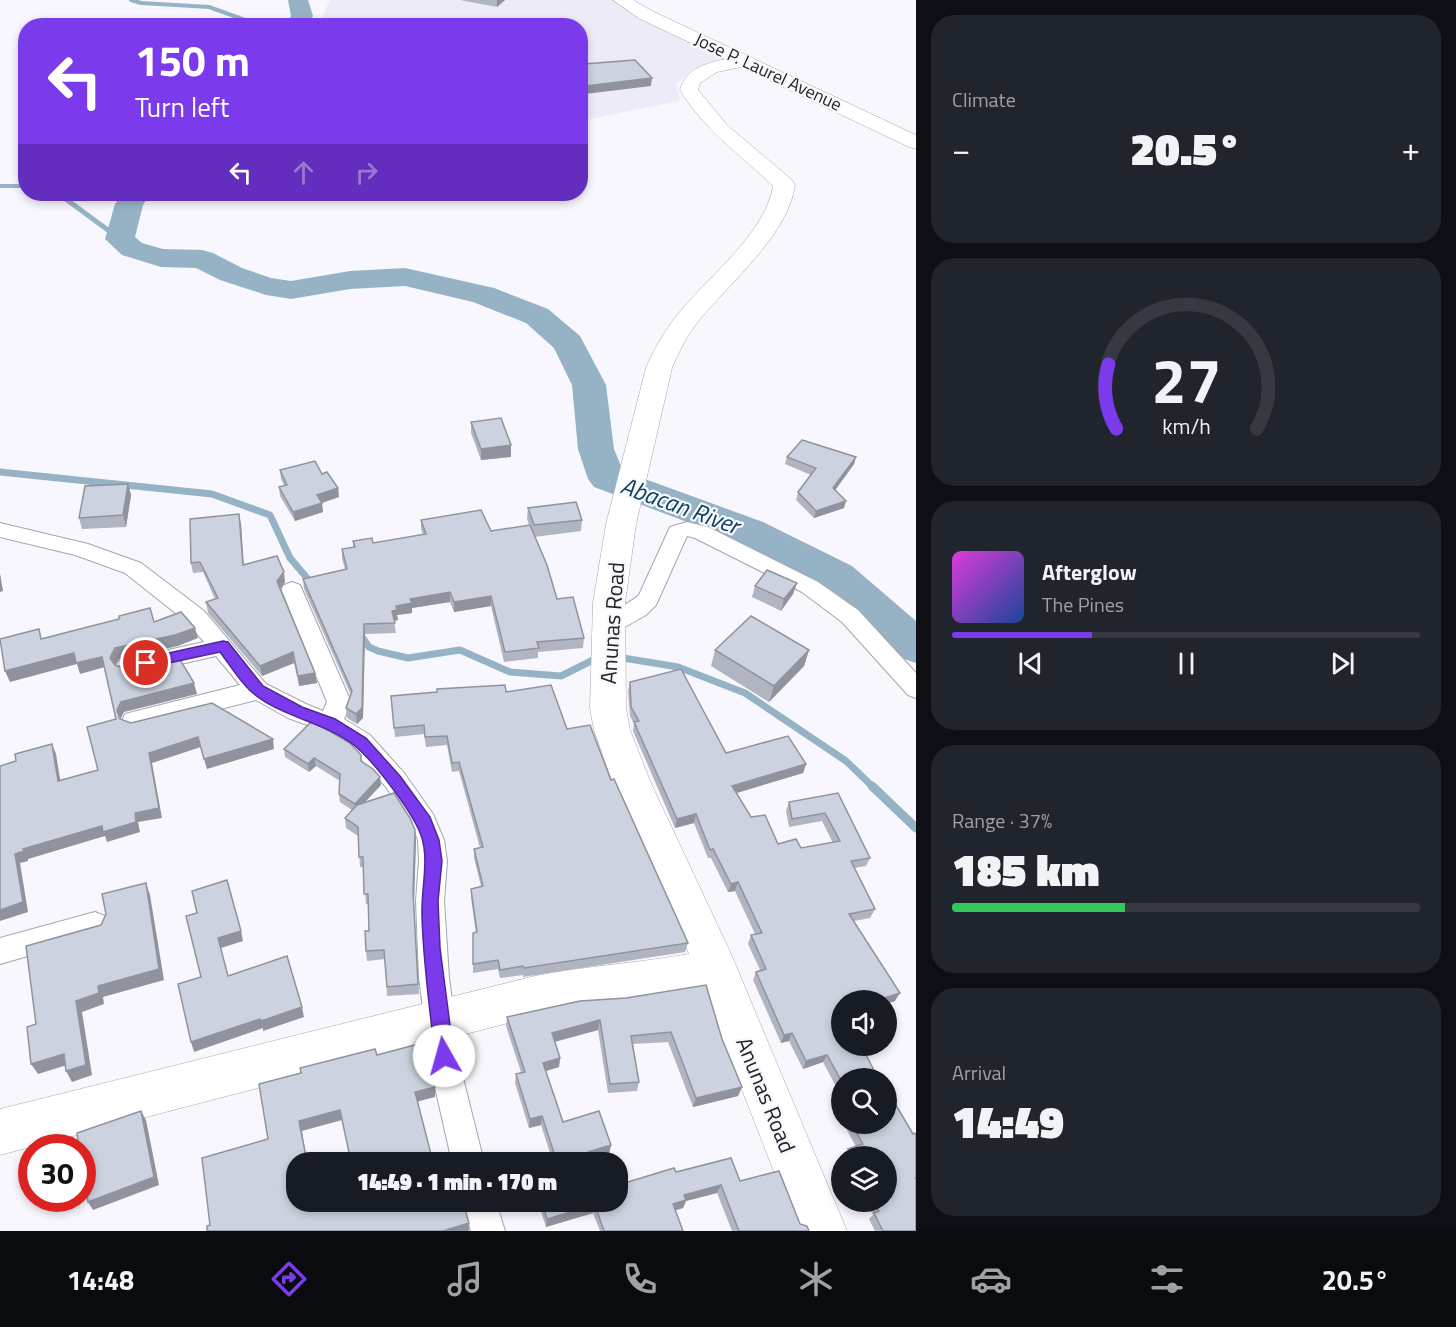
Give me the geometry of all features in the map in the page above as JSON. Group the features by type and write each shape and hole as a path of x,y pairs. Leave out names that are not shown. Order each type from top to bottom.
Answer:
{"street":[{"name":"Jose P. Laurel Avenue","path":"621,0 640,12 916,143"},
{"name":"Anunas Road","path":"744,61 701,73 692,81 689,90 703,112 718,129 784,185 783,192 752,248 670,343 659,368 621,524 609,603 608,708 616,741 631,781 710,954 822,1231"},
{"path":"608,645 648,599 677,532 687,529 701,532 810,587 825,597 850,616 916,688"},
{"path":"0,530 80,549 133,568 196,617 223,646 258,690 297,711 330,723 361,742 377,758 414,807 428,831 433,861 430,901 431,948 447,1074 466,1152"},
{"path":"292,590 339,702 330,723"},
{"path":"127,667 223,646"},
{"path":"134,720 258,690"},
{"path":"0,951 95,925"},
{"path":"0,1132 440,1019 578,988 624,985 715,970"},
{"path":"483,1212 488,1231"}],"shaded area":[{"path":"330,0 614,0 630,12 724,54 724,62 695,68 676,84 680,101 588,120 588,18 322,18"}],"building":[{"path":"635,60 652,78 588,86 588,64"},
{"path":"501,418 511,445 481,449 471,422"},
{"path":"802,440 856,457 833,488 846,501 816,511 798,492 816,468 787,457"},
{"path":"315,461 322,474 327,472 338,488 317,495 322,503 293,512 279,487 287,485 280,470"},
{"path":"128,484 123,515 79,518 85,486"},
{"path":"576,502 582,520 534,525 528,508"},
{"path":"481,510 491,531 530,525 547,565 557,599 573,597 584,638 537,642 539,648 505,652 491,596 454,602 450,592 410,599 412,603 396,606 397,610 392,611 395,623 364,624 362,708 356,714 346,708 352,691 303,579 347,569 342,549 355,547 353,541 372,538 373,543 426,534 421,520"},
{"path":"239,514 243,565 277,556 284,572 277,581 315,673 298,676 293,652 260,666 206,602 218,598 200,562 191,563 190,519"},
{"path":"767,570 797,583 784,599 755,586"},
{"path":"150,608 154,622 181,612 195,628 175,635 115,648 110,658 115,665 124,668 178,656 194,683 121,702 117,710 120,719 131,723 212,703 273,739 204,759 198,737 149,753 159,808 135,813 136,822 103,832 102,826 23,849 24,851 15,854 23,902 0,910 0,766 16,761 15,754 52,744 58,781 98,770 87,727 116,719 102,657 76,663 74,653 5,671 0,639 39,629 41,639 119,619 119,616"},
{"path":"751,616 809,650 774,686 715,650"},
{"path":"681,669 726,753 788,736 806,764 732,786 751,817 765,815 778,844 796,839 801,848 840,841 825,813 792,819 789,802 838,793 870,858 851,861 875,909 849,914 900,993 897,994 897,990 831,990 831,1056 867,1056 873,1068 834,1068 827,1055 806,1061 792,1033 784,1035 756,972 766,969 751,935 762,933 738,882 731,884 713,849 710,850 696,814 677,819 634,722 639,721 631,707 630,682"},
{"path":"505,685 506,692 551,685 567,729 590,725 611,780 614,779 688,943 524,968 523,966 500,970 498,960 473,964 473,933 477,932 471,889 483,886 474,849 483,847 459,762 452,763 447,736 425,737 424,725 394,728 391,696 437,692 437,689"},
{"path":"312,721 350,743 361,755 361,761 380,777 355,804 339,794 340,774 314,758 308,764 284,749"},
{"path":"394,793 415,830 413,891 418,984 387,987 384,950 366,951 365,931 369,931 368,894 364,894 363,857 359,857 358,827 345,818 357,805"},
{"path":"227,880 241,931 218,938 228,976 287,956 302,1007 191,1042 178,984 201,977 186,916 197,913 192,891"},
{"path":"146,883 159,969 98,986 99,993 76,1001 86,1065 66,1071 64,1054 31,1064 27,1027 36,1024 26,946 101,925 106,914 102,894"},
{"path":"706,985 722,1039 742,1087 696,1098 671,1032 631,1036 639,1082 610,1084 600,1020 552,1033 560,1058 543,1063 563,1122 599,1111 611,1145 588,1152 554,1152 542,1116 530,1119 516,1074 525,1072 507,1017 580,1001 626,998"},
{"path":"426,1042 435,1087 415,1092 430,1152 349,1152 340,1110 299,1121 305,1152 286,1152 286,1212 466,1212 469,1223 443,1231 207,1231 207,1226 210,1225 202,1158 268,1139 259,1084 301,1073 300,1068 375,1049 377,1055"},
{"path":"897,1107 913,1134 916,1133 916,1231 883,1231 874,1213 897,1212 897,1146 857,1146 863,1144 858,1134 897,1134"},
{"path":"141,1111 154,1177 96,1199 96,1134 77,1133"},
{"path":"731,1158 740,1181 779,1171 800,1224 807,1226 809,1231 739,1231 721,1185 684,1195 686,1200 673,1204 683,1231 604,1231 597,1212 628,1212 628,1182 674,1168 676,1172"},
{"path":"545,1212 571,1212 547,1219"}],"waterway":[{"path":"131,0 141,3 209,7 240,18"},
{"name":"Abacan River","path":"298,0 301,18"},
{"path":"0,186 18,186"},
{"path":"68,201 120,239"},
{"name":"Abacan River","path":"131,201 120,239 132,249 161,258 202,259 231,274 266,286 291,290 350,280 405,277 483,295 537,316 568,343 589,385 596,449 607,479 749,531 838,576 916,647"},
{"path":"0,472 212,494 270,515 290,558 313,585"},
{"path":"360,634 369,647 378,651 408,658 460,650 510,672 561,676 597,658"},
{"path":"617,657 678,667 745,693 846,761 873,787"},
{"path":"872,786 916,828"}],"route":[{"path":"146,663 223,646 258,690 281,704 330,723 361,742 395,780 424,822 431,840 433,861 430,901 431,948 444,1056"}]}
